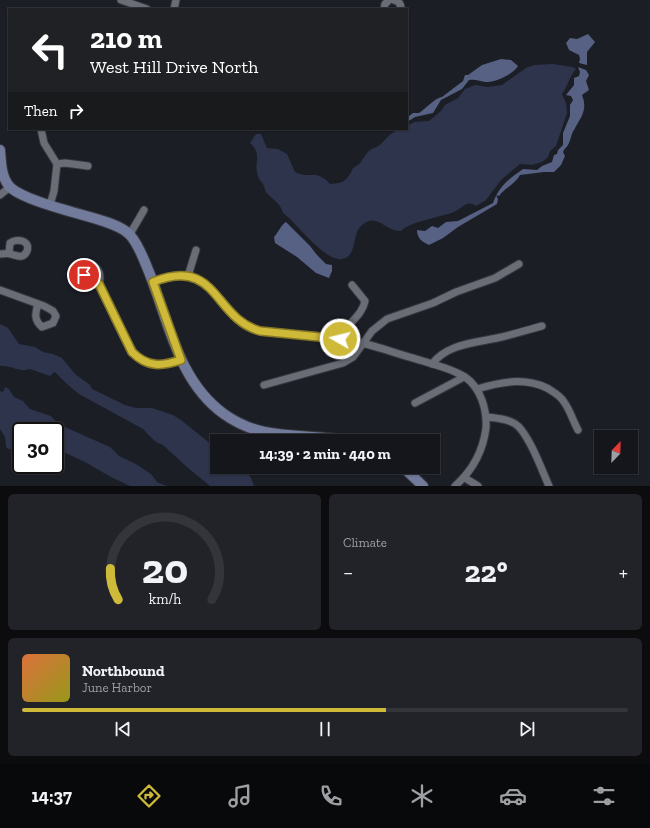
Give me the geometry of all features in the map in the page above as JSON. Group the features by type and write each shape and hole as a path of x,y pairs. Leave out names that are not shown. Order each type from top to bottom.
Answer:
{"street":[{"path":"121,0 144,8"},
{"path":"394,0 398,1 401,8"},
{"path":"41,130 44,143 57,164 54,191 50,205"},
{"path":"0,150 2,170 5,179 10,187 22,195 111,224 130,234 142,256 153,282 181,360 194,383 206,398 224,414 240,424 274,434"},
{"path":"57,164 65,163 88,166"},
{"path":"0,195 10,187"},
{"path":"130,234 144,210"},
{"path":"188,276 196,250"},
{"path":"0,254 9,253"},
{"path":"264,384 343,363 353,357 372,331 387,319 433,303 456,292 495,278 519,264"},
{"path":"153,282 177,275 188,276 201,281 212,289 237,319 252,329 340,339 363,344 432,364 464,377 477,389 487,417 485,434 475,462 465,478 455,486"},
{"path":"99,284 129,347 138,359 156,365 165,365 181,360"},
{"path":"340,339 342,333 364,308 365,301 352,285"},
{"path":"0,290 38,304"},
{"path":"432,364 438,356 457,346 503,337 542,326"},
{"path":"414,403 464,377"},
{"path":"477,389 495,384 516,381 542,386 555,393 564,401 578,430"},
{"path":"487,417 511,422 518,427 527,440 548,486"},
{"path":"410,474 422,486"},
{"path":"465,478 478,486"}],"shaded area":[{"path":"588,34 595,42 587,52 587,65 579,63 579,55 569,50 566,43 570,38 577,39"},
{"path":"501,59 511,60 518,66 508,75 493,81 485,82 469,80 462,89 441,100 433,113 415,117 408,121 408,117 413,113 419,113 433,101 442,97 463,81 465,75 468,75 482,65"},
{"path":"553,64 576,69 562,94 566,103 567,113 556,146 550,151 548,157 542,162 532,165 520,164 501,180 486,200 476,206 467,204 454,212 418,222 401,231 390,228 376,221 366,222 358,231 350,254 342,259 336,259 322,251 283,213 280,206 266,192 263,184 258,178 256,167 257,155 254,147 250,143 256,134 261,134 267,148 278,149 287,154 295,172 305,175 321,176 330,184 339,183 347,179 353,168 360,163 369,151 379,145 395,131 408,130 408,125 414,122 429,121 441,111 445,105 458,98 465,89 475,85 488,87 502,85 526,68 534,65"},
{"path":"578,67 586,70 589,75 586,81 589,90 582,95 584,100 583,113 572,133 569,143 563,151 565,156 561,165 554,172 520,175 499,196 496,195 505,183 523,169 537,170 552,162 554,155 557,154 558,150 563,145 563,133 570,116 570,105 573,100 571,96 566,95 574,85 574,78 579,76 580,72"},
{"path":"496,196 498,199 497,204 458,227 443,238 429,245 422,241 417,233 417,230 425,231 432,226 438,228 446,222 458,221 493,203"},
{"path":"286,222 326,264 332,265 332,271 329,278 316,273 297,257 275,243 274,237 282,225"},
{"path":"0,324 8,328 19,344 35,347 43,352 62,358 75,374 90,385 92,389 125,405 136,408 152,408 173,415 181,420 210,443 210,474 248,474 254,486 210,486 163,445 155,441 143,429 79,394 56,373 54,372 50,376 30,369 19,370 0,365"},
{"path":"5,387 9,389 14,397 23,401 30,409 51,416 56,422 12,422 12,449 9,449 6,447 5,437 0,429 0,391 3,392"},
{"path":"64,427 110,447 119,456 134,463 151,474 157,482 167,486 130,486 64,452"}],"route":[{"path":"84,275 85,279 90,283 99,284 132,352 138,359 147,363 165,365 181,360 153,282 177,275 193,277 201,281 212,289 237,319 252,329 340,339"}]}
